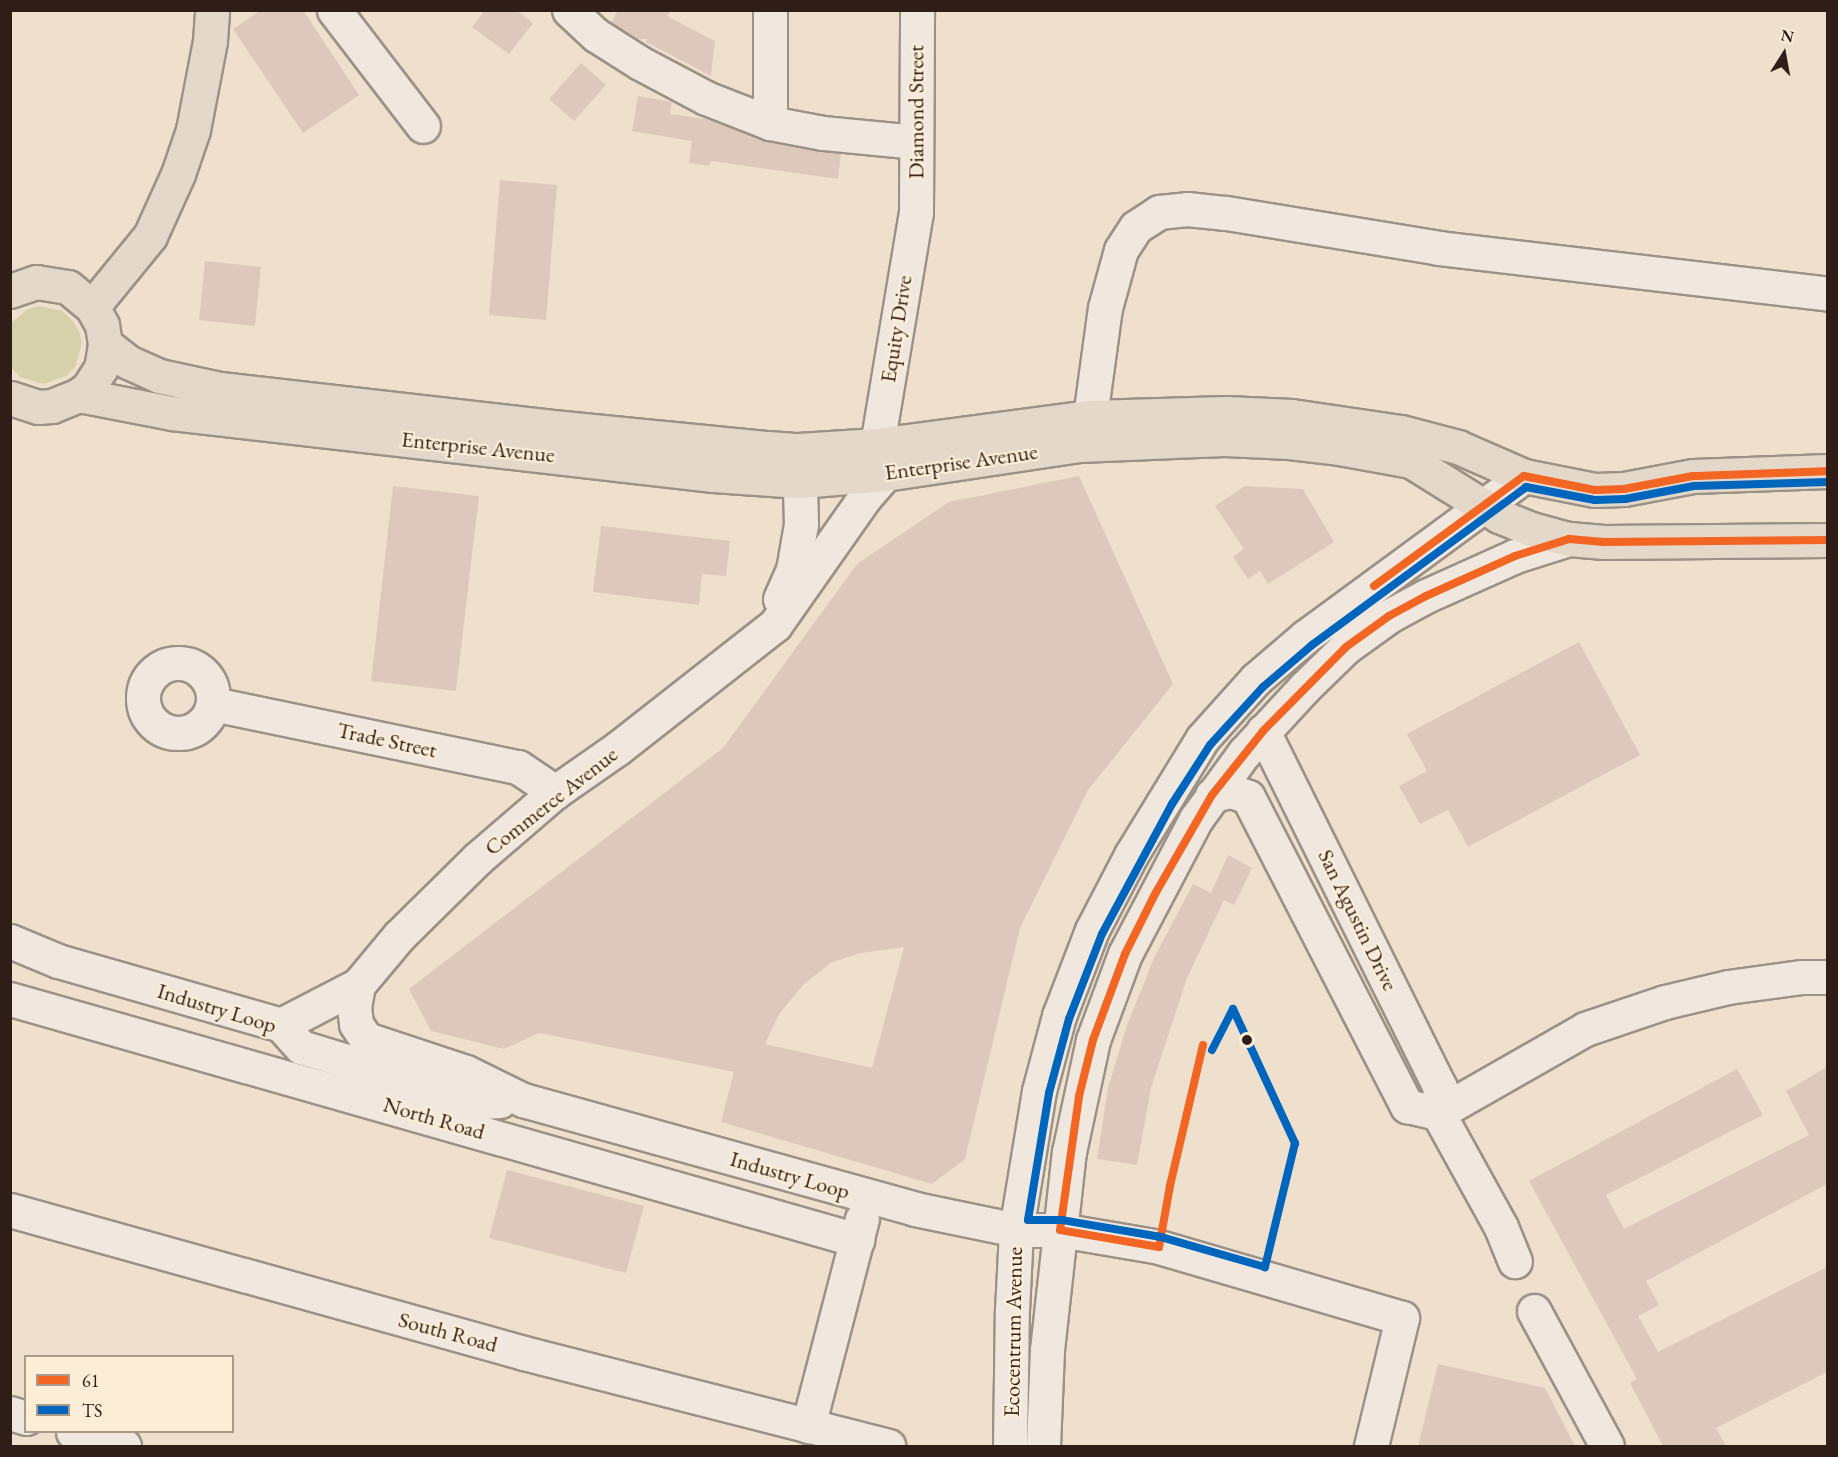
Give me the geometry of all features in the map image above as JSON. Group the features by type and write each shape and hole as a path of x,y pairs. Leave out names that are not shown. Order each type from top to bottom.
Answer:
{"main road":[{"path":"92,307 150,236 177,174 193,130 210,42 212,10"},
{"path":"10,291 36,282 68,287 92,307 102,325 105,344 101,368 95,378 78,395 66,402 45,406 24,405 10,399"},
{"name":"Enterprise Avenue","path":"105,344 128,362 159,376 220,389 564,428 800,465"},
{"name":"Enterprise Avenue","path":"78,395 172,413 714,475 800,465 1080,445 1226,439 1340,448 1411,461 1481,505 1531,529 1569,539 1604,542 1827,540"},
{"name":"Enterprise Avenue","path":"881,459 1090,417 1226,413 1292,416 1401,432 1458,447 1524,476 1595,490 1624,489 1693,476 1827,471"}],"street":[{"path":"569,10 596,35 640,63 706,98 770,123 823,133 916,142"},
{"path":"770,10 770,123"},
{"name":"Diamond Street","path":"916,213 917,10"},
{"path":"342,14 423,126"},
{"path":"1090,417 1105,308 1120,250 1136,227 1159,212 1187,209 1226,213 1439,248 1827,294"},
{"name":"Equity Drive","path":"881,459 916,213"},
{"name":"Commerce Avenue","path":"281,1024 358,985 399,936 477,859 555,792 618,748 762,636 781,618 865,497 881,459"},
{"name":"Commerce Avenue","path":"762,636 793,570 801,524 800,465"},
{"name":"Ecocentrum Avenue","path":"1010,1446 1016,1230 1039,1091 1059,1016 1092,930 1163,799 1202,740 1256,679 1305,637 1481,505 1524,476"},
{"name":"Ecocentrum Avenue","path":"1043,1446 1047,1350 1060,1230 1079,1096 1093,1041 1125,954 1155,894 1212,795 1263,731 1346,647 1389,616 1426,596 1515,556 1569,539"},
{"name":"Trade Street","path":"213,704 518,767 555,792"},
{"name":"San Agustin Drive","path":"1263,731 1440,1087 1438,1113 1501,1227 1515,1261"},
{"name":"San Agustin Drive","path":"1212,795 1231,791 1248,797 1407,1106 1438,1113"},
{"name":"Industry Loop","path":"10,941 58,961 281,1024 302,1047 482,1102 523,1100"},
{"path":"1438,1113 1586,1029 1665,1002 1728,987 1802,977 1827,977"},
{"name":"Industry Loop","path":"358,985 354,1007 356,1024 366,1039 466,1072 523,1100 868,1197 952,1218 1016,1230 1060,1230 1159,1247 1402,1318 1371,1446"},
{"name":"North Road","path":"10,999 857,1240"},
{"path":"149,1039 163,1017 194,1000"},
{"path":"808,1426 868,1197"},
{"name":"South Road","path":"10,1210 513,1350 888,1446"},
{"path":"1534,1311 1606,1446"}],"shaded area":[{"path":"39,306 62,311 79,331 82,343 75,367 66,376 43,384 20,377 11,367 11,323 28,309"}],"building":[{"path":"261,10 303,10 359,95 303,133 233,29"},
{"path":"485,10 516,10 533,23 509,54 472,27"},
{"path":"618,10 672,10 667,16 715,41 711,76 646,42 647,39 638,39 611,23"},
{"path":"581,63 606,85 574,121 549,99"},
{"path":"638,96 672,102 670,114 712,120 766,141 841,154 838,179 711,161 709,166 689,163 692,141 632,131"},
{"path":"500,180 557,185 546,320 489,315"},
{"path":"205,261 261,267 255,326 199,320"},
{"path":"1079,476 1173,684 1088,790 1020,928 965,1159 932,1184 721,1122 734,1072 539,1033 504,1049 431,1031 409,989 723,748 857,564 949,502","holes":["904,947 872,1068 765,1044 779,1014 804,984 832,962 861,953"]},
{"path":"393,486 479,496 456,691 371,681"},
{"path":"1245,486 1303,489 1334,542 1268,584 1260,571 1248,579 1233,557 1244,549 1215,506"},
{"path":"601,526 730,541 726,576 702,574 699,605 593,592"},
{"path":"1579,642 1640,755 1468,847 1448,810 1420,824 1399,786 1427,771 1407,734"},
{"path":"1228,855 1252,868 1234,905 1224,900 1187,978 1151,1088 1137,1165 1097,1159 1108,1088 1127,1025 1155,956 1193,884 1211,893"},
{"path":"1827,1067 1827,1184 1646,1281 1659,1305 1638,1316 1658,1352 1827,1267 1827,1372 1716,1428 1726,1446 1663,1446 1630,1383 1637,1379 1529,1181 1737,1069 1763,1115 1606,1195 1624,1229 1809,1135 1786,1091"},
{"path":"507,1170 644,1206 626,1273 489,1238"},
{"path":"1438,1364 1545,1388 1575,1446 1418,1446"}],"transit line":[{"name":"61","path":"1374,586 1524,476 1595,490 1624,489 1693,476 1828,471"},
{"name":"TS","path":"1212,1050 1233,1009 1295,1143 1265,1267 1161,1237 1062,1220 1028,1220 1049,1093 1069,1019 1102,934 1172,804 1210,745 1263,687 1312,645 1526,487 1595,500 1625,499 1694,486 1828,482"},
{"name":"61","path":"1203,1045 1170,1186 1159,1247 1060,1230 1079,1096 1093,1040 1125,954 1155,894 1212,795 1263,731 1346,647 1389,616 1426,596 1515,556 1569,539 1604,542 1828,540"}]}
